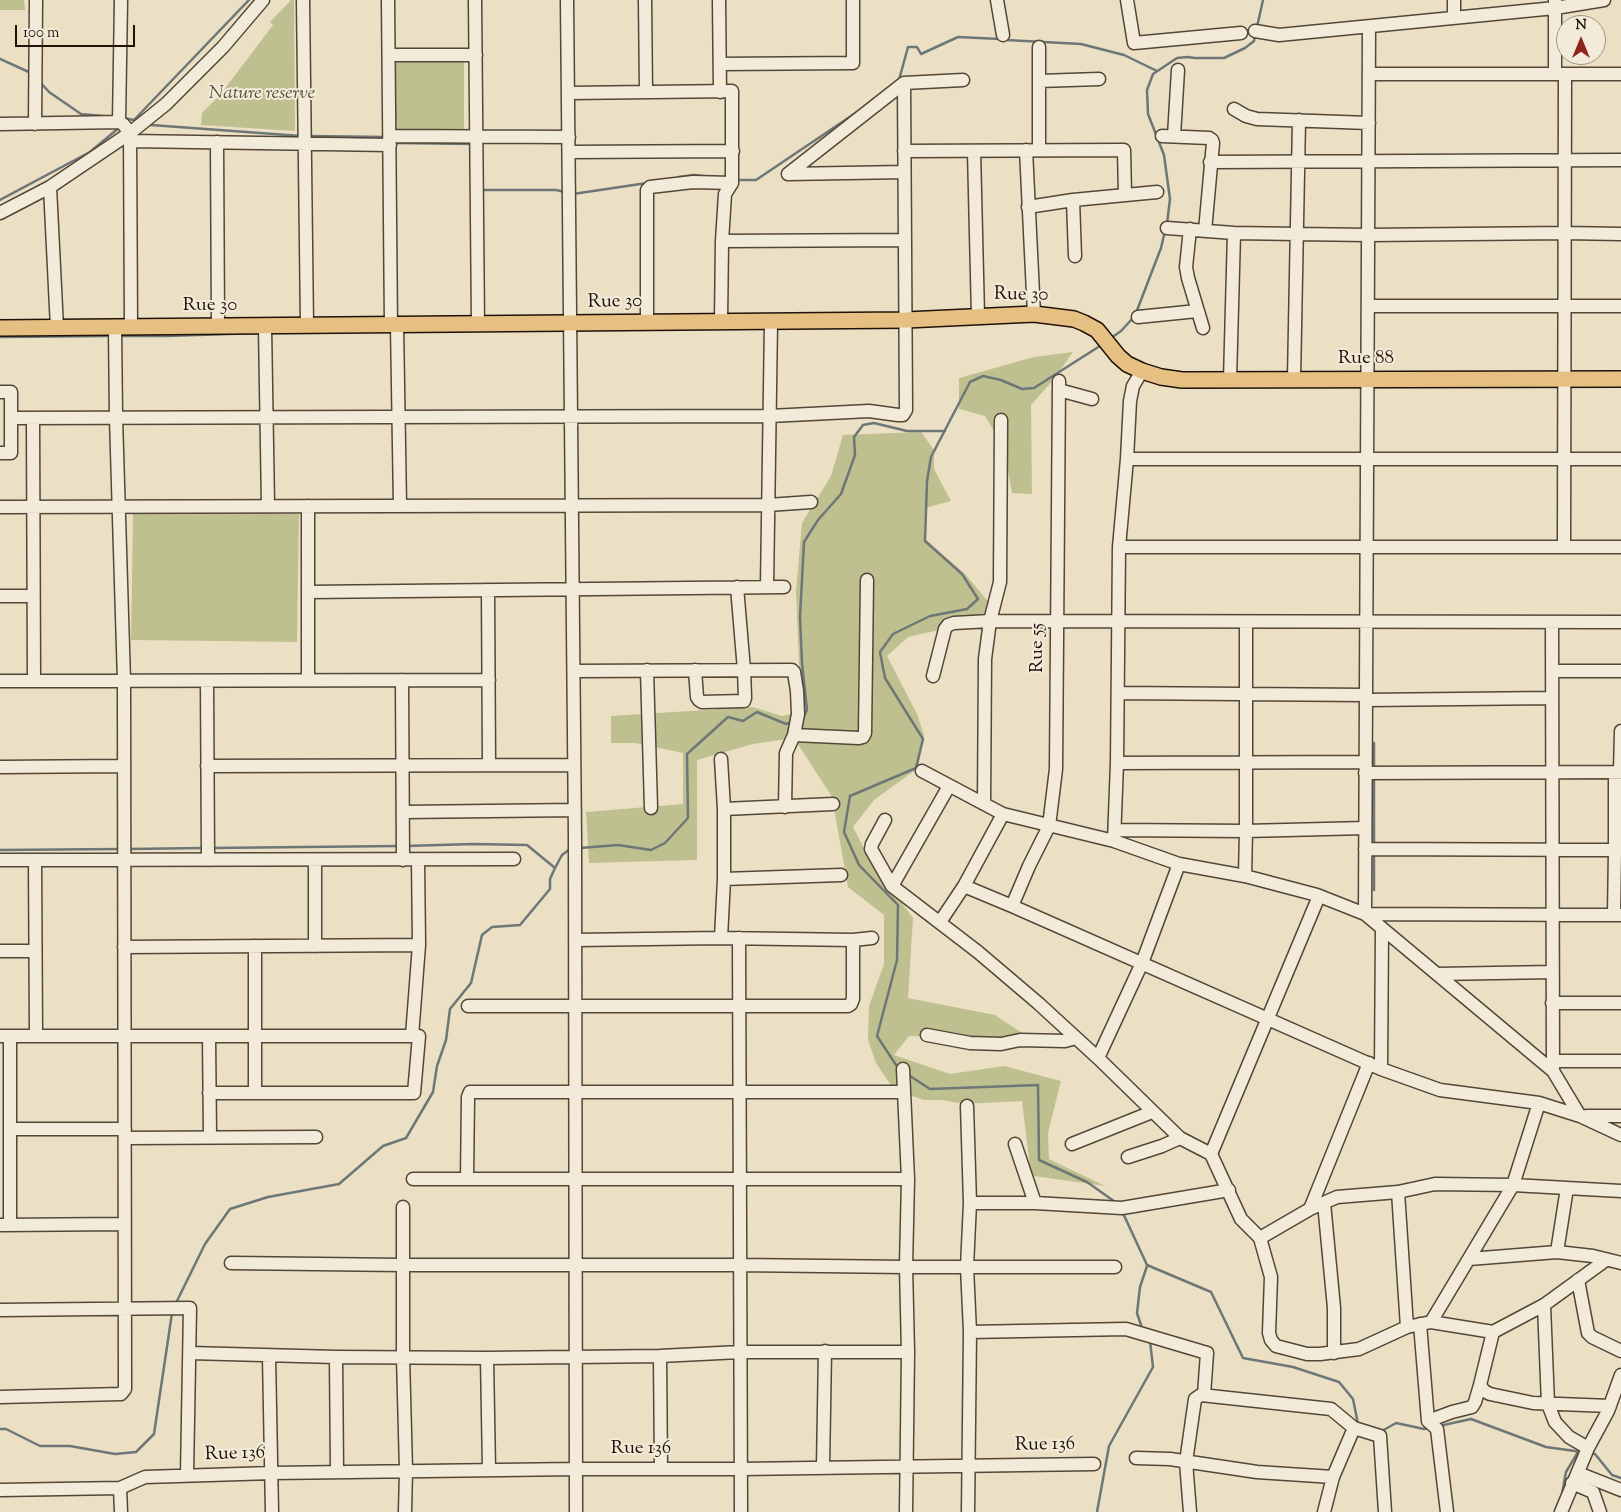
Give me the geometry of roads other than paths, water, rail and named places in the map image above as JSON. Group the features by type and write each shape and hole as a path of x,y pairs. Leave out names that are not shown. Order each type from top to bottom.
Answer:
{"main road":[{"name":"Rue 30","path":"0,328 771,322 906,320 1034,314 1074,319 1097,330"},
{"name":"Rue 88","path":"1097,330 1127,364 1161,377 1182,380 1621,379"}],"street":[{"path":"35,124 36,0"},
{"path":"119,122 120,0"},
{"path":"0,213 50,186 130,137 223,47 263,0"},
{"path":"303,0 306,326"},
{"path":"388,0 394,325 399,418 400,506"},
{"path":"475,0 478,324"},
{"path":"567,0 575,810 576,1512"},
{"path":"645,0 646,92"},
{"path":"719,0 720,92"},
{"path":"720,64 853,63 853,0"},
{"path":"998,0 1003,35"},
{"path":"1127,0 1134,43 1241,33"},
{"path":"1454,0 1454,18"},
{"path":"1256,31 1279,35 1454,18 1555,4 1604,0"},
{"path":"1555,4 1565,160 1564,547"},
{"path":"1364,914 1370,26"},
{"path":"1034,314 1028,207 1039,81 1039,47"},
{"path":"389,54 476,55"},
{"path":"1178,70 1168,136 1209,138 1213,143 1205,230"},
{"path":"1369,74 1621,74"},
{"path":"1039,81 1099,79"},
{"path":"904,172 788,174 904,83 963,80"},
{"path":"11,418 770,416 870,411 898,416 906,410 904,83"},
{"path":"569,93 732,91 732,183 725,194 722,241 721,322"},
{"path":"1234,109 1246,116 1257,119 1369,123"},
{"path":"1294,379 1300,120"},
{"path":"0,124 119,122 124,124 130,137 131,327"},
{"path":"130,137 217,142 305,140 476,142 569,137"},
{"path":"217,142 218,327"},
{"path":"904,151 1124,150 1125,195"},
{"path":"569,152 733,151"},
{"path":"974,151 978,316"},
{"path":"1210,162 1621,160"},
{"path":"647,323 647,190 650,187 693,182 732,183"},
{"path":"50,186 57,328"},
{"path":"1028,207 1073,200 1157,192"},
{"path":"1073,200 1075,256"},
{"path":"1167,228 1234,233 1368,235 1621,234"},
{"path":"1190,230 1186,267 1202,328"},
{"path":"1230,380 1234,233"},
{"path":"722,241 905,240"},
{"path":"1368,306 1621,306"},
{"path":"1138,317 1197,311"},
{"path":"767,587 771,322"},
{"path":"265,327 268,506"},
{"path":"0,1397 122,1394 126,1383 124,681 115,328"},
{"path":"1115,835 1118,763 1119,547 1130,401 1133,386 1142,371"},
{"name":"Rue 55","path":"1012,906 1049,826 1056,768 1059,386 1092,399"},
{"path":"0,392 11,392 11,453 0,454"},
{"path":"33,418 34,681"},
{"path":"984,804 985,659 990,621 1000,582 1002,420"},
{"path":"1127,459 1621,459"},
{"path":"0,507 768,505 811,502"},
{"path":"308,506 308,680"},
{"path":"1119,547 1621,547"},
{"path":"794,735 859,738 863,737 865,733 867,580"},
{"path":"695,670 697,697 702,702 744,701 744,670 738,587"},
{"path":"308,592 784,587"},
{"path":"488,590 490,765"},
{"path":"0,596 33,596"},
{"path":"933,676 945,629 948,625 990,621 1621,622"},
{"path":"1245,876 1246,622"},
{"path":"1552,622 1552,1066"},
{"path":"647,670 651,808"},
{"path":"574,671 792,670 797,691 798,714 794,735 786,753 784,807"},
{"path":"1552,671 1621,671"},
{"path":"208,680 208,860"},
{"path":"402,680 403,860"},
{"path":"0,681 489,680"},
{"path":"1118,693 1366,698 1552,698"},
{"path":"1364,914 1617,915 1621,731"},
{"path":"721,758 724,809 724,879 721,938"},
{"path":"1118,763 1246,764 1365,768 1381,773 1619,772"},
{"path":"207,766 574,765"},
{"path":"0,767 124,766"},
{"path":"922,771 1002,814 1049,826 1115,835 1365,828"},
{"path":"892,886 949,786"},
{"path":"724,809 833,804"},
{"path":"403,812 575,810"},
{"path":"940,922 964,886 1002,814"},
{"path":"885,820 871,849 892,886 1004,973 1098,1058 1180,1138 1211,1154 1241,1219 1260,1238 1271,1277 1269,1333 1271,1340 1276,1346 1306,1354 1359,1350 1419,1324 1469,1259 1513,1185 1539,1103"},
{"path":"1115,835 1179,864 1245,876 1319,896 1364,914 1552,1066 1580,1116"},
{"path":"1365,849 1618,850"},
{"path":"0,860 514,859"},
{"path":"35,860 36,1036"},
{"path":"315,860 315,946"},
{"path":"412,1036 419,945 418,860"},
{"path":"1098,1058 1142,963 1179,864"},
{"path":"724,879 841,875"},
{"path":"964,886 1382,1069 1440,1090 1539,1103 1580,1116 1621,1135"},
{"path":"1211,1154 1319,896"},
{"path":"1382,929 1382,1069"},
{"path":"575,940 721,938 853,940 872,938"},
{"path":"739,938 741,1512"},
{"path":"468,1006 848,1006 853,999 853,940"},
{"path":"124,946 419,945"},
{"path":"255,946 255,1093"},
{"path":"0,951 35,951"},
{"path":"1438,974 1552,972"},
{"path":"1552,1003 1621,1003"},
{"path":"926,1035 970,1043 1001,1044 1020,1040 1065,1041 1076,1038"},
{"path":"125,1224 5,1225 10,1129 5,1036 419,1036 414,1093 210,1093"},
{"path":"209,1036 210,1137"},
{"path":"1552,1066 1621,1061"},
{"path":"1310,1209 1369,1063"},
{"path":"903,1069 908,1179 906,1512"},
{"path":"467,1179 468,1097 470,1092 904,1092"},
{"path":"967,1106 970,1203 967,1266 970,1332 968,1512"},
{"path":"1072,1144 1152,1112"},
{"path":"1580,1116 1621,1116"},
{"path":"10,1129 210,1137 316,1137"},
{"path":"1128,1157 1180,1138"},
{"path":"1015,1144 1035,1203"},
{"path":"413,1179 908,1179"},
{"path":"1260,1238 1310,1209 1337,1197 1398,1192 1435,1184 1513,1185 1621,1190"},
{"path":"1557,1252 1567,1188"},
{"path":"970,1203 1035,1203 1122,1208 1229,1190"},
{"path":"1398,1192 1419,1324 1428,1421 1437,1428 1447,1512"},
{"path":"1324,1203 1334,1308 1334,1353"},
{"path":"403,1207 406,1512"},
{"path":"1469,1259 1557,1252 1621,1263"},
{"path":"1419,1324 1493,1332 1544,1305 1606,1260"},
{"path":"232,1263 403,1265 740,1264 906,1267 1116,1266"},
{"path":"1578,1280 1588,1333 1592,1337 1621,1351"},
{"path":"1544,1305 1548,1404 1555,1422 1564,1432 1588,1448"},
{"path":"0,1310 190,1308 187,1475"},
{"path":"970,1332 1126,1329 1207,1353 1204,1396"},
{"path":"1428,1421 1472,1407 1480,1385 1493,1332"},
{"path":"823,1467 825,1351"},
{"path":"190,1353 269,1356 487,1358 660,1356 740,1352 908,1352"},
{"path":"269,1356 272,1512"},
{"path":"660,1356 662,1469"},
{"path":"336,1357 337,1472"},
{"path":"487,1358 489,1470"},
{"path":"1560,1512 1588,1448 1613,1410 1621,1375"},
{"path":"1480,1385 1484,1391 1490,1394 1533,1403 1613,1410"},
{"path":"1190,1512 1186,1462 1196,1399 1198,1396 1204,1396 1331,1409 1354,1428 1380,1436 1385,1512"},
{"path":"1324,1512 1333,1478 1354,1428"},
{"path":"1136,1458 1170,1459 1257,1472 1333,1478"},
{"name":"Rue 136","path":"120,1488 146,1477 187,1475 406,1470 741,1469 1094,1464"},
{"path":"1577,1474 1621,1490"},
{"path":"1577,1474 1593,1492 1600,1512"},
{"path":"0,1490 120,1488 121,1512"}],"waterway":[{"path":"123,118 134,120 249,0"},
{"path":"1257,27 1263,0"},
{"path":"1167,224 1170,199 1164,155 1148,114 1147,90 1153,74 1177,58 1224,58 1245,48 1254,41 1255,35"},
{"path":"899,80 908,47 917,47 921,54 958,37 1000,39"},
{"path":"1006,40 1081,44 1124,55 1157,71"},
{"path":"0,59 31,73"},
{"path":"40,82 49,92 81,114 103,116"},
{"path":"737,180 756,180 860,110"},
{"path":"151,125 301,136"},
{"path":"0,200 90,152 120,127"},
{"path":"309,136 386,137"},
{"path":"393,141 395,143 472,144"},
{"path":"679,177 703,176"},
{"path":"573,194 647,183"},
{"path":"481,190 556,190 565,192"},
{"path":"1136,313 1161,248 1165,231"},
{"path":"1111,338 1121,331 1133,318"},
{"path":"118,336 260,333"},
{"path":"0,337 110,336"},
{"path":"898,1068 877,1036 897,960 898,905 859,865 844,832 850,796 916,768 923,739 885,678 880,652 893,634 930,616 967,609 978,599 962,574 925,541 927,481 931,457 970,382 983,376 1001,380 1022,389 1034,388 1103,344"},
{"path":"803,718 807,710 800,617 804,542 818,520 841,494 855,455 854,437 863,425 874,423 907,431 945,431"},
{"path":"580,848 618,845 651,850 665,843 688,818 687,754 728,717 743,721 757,712 786,724 792,722"},
{"path":"1374,743 1374,768"},
{"path":"1374,776 1374,846"},
{"path":"406,846 527,845 555,868"},
{"path":"211,848 398,846"},
{"path":"129,849 203,848"},
{"path":"0,850 121,849"},
{"path":"176,1303 205,1244 230,1209 268,1197 339,1184 383,1146 406,1138 433,1092 437,1066 446,1040 450,1009 471,983 482,935 492,927 520,925 550,889 550,879 555,868 562,855 570,849"},
{"path":"1374,854 1374,890"},
{"path":"907,1074 930,1089 1038,1085 1039,1160 1087,1182 1118,1204"},
{"path":"1122,1211 1147,1265 1211,1292 1243,1358 1293,1367 1339,1382 1353,1399 1358,1424"},
{"path":"1142,1328 1137,1313 1140,1287 1147,1266"},
{"path":"0,1429 6,1429 40,1446 70,1446 115,1454 136,1452 154,1434 172,1313"},
{"path":"1097,1512 1109,1446 1153,1367 1150,1341"},
{"path":"1439,1426 1471,1419 1546,1447 1582,1452"},
{"path":"1382,1431 1396,1423 1424,1429 1429,1428"},
{"path":"1562,1494 1566,1472 1578,1452"},
{"path":"1590,1453 1595,1454 1612,1475 1621,1478"}],"park label":[{"name":"Nature reserve","path":"262,95"}]}
